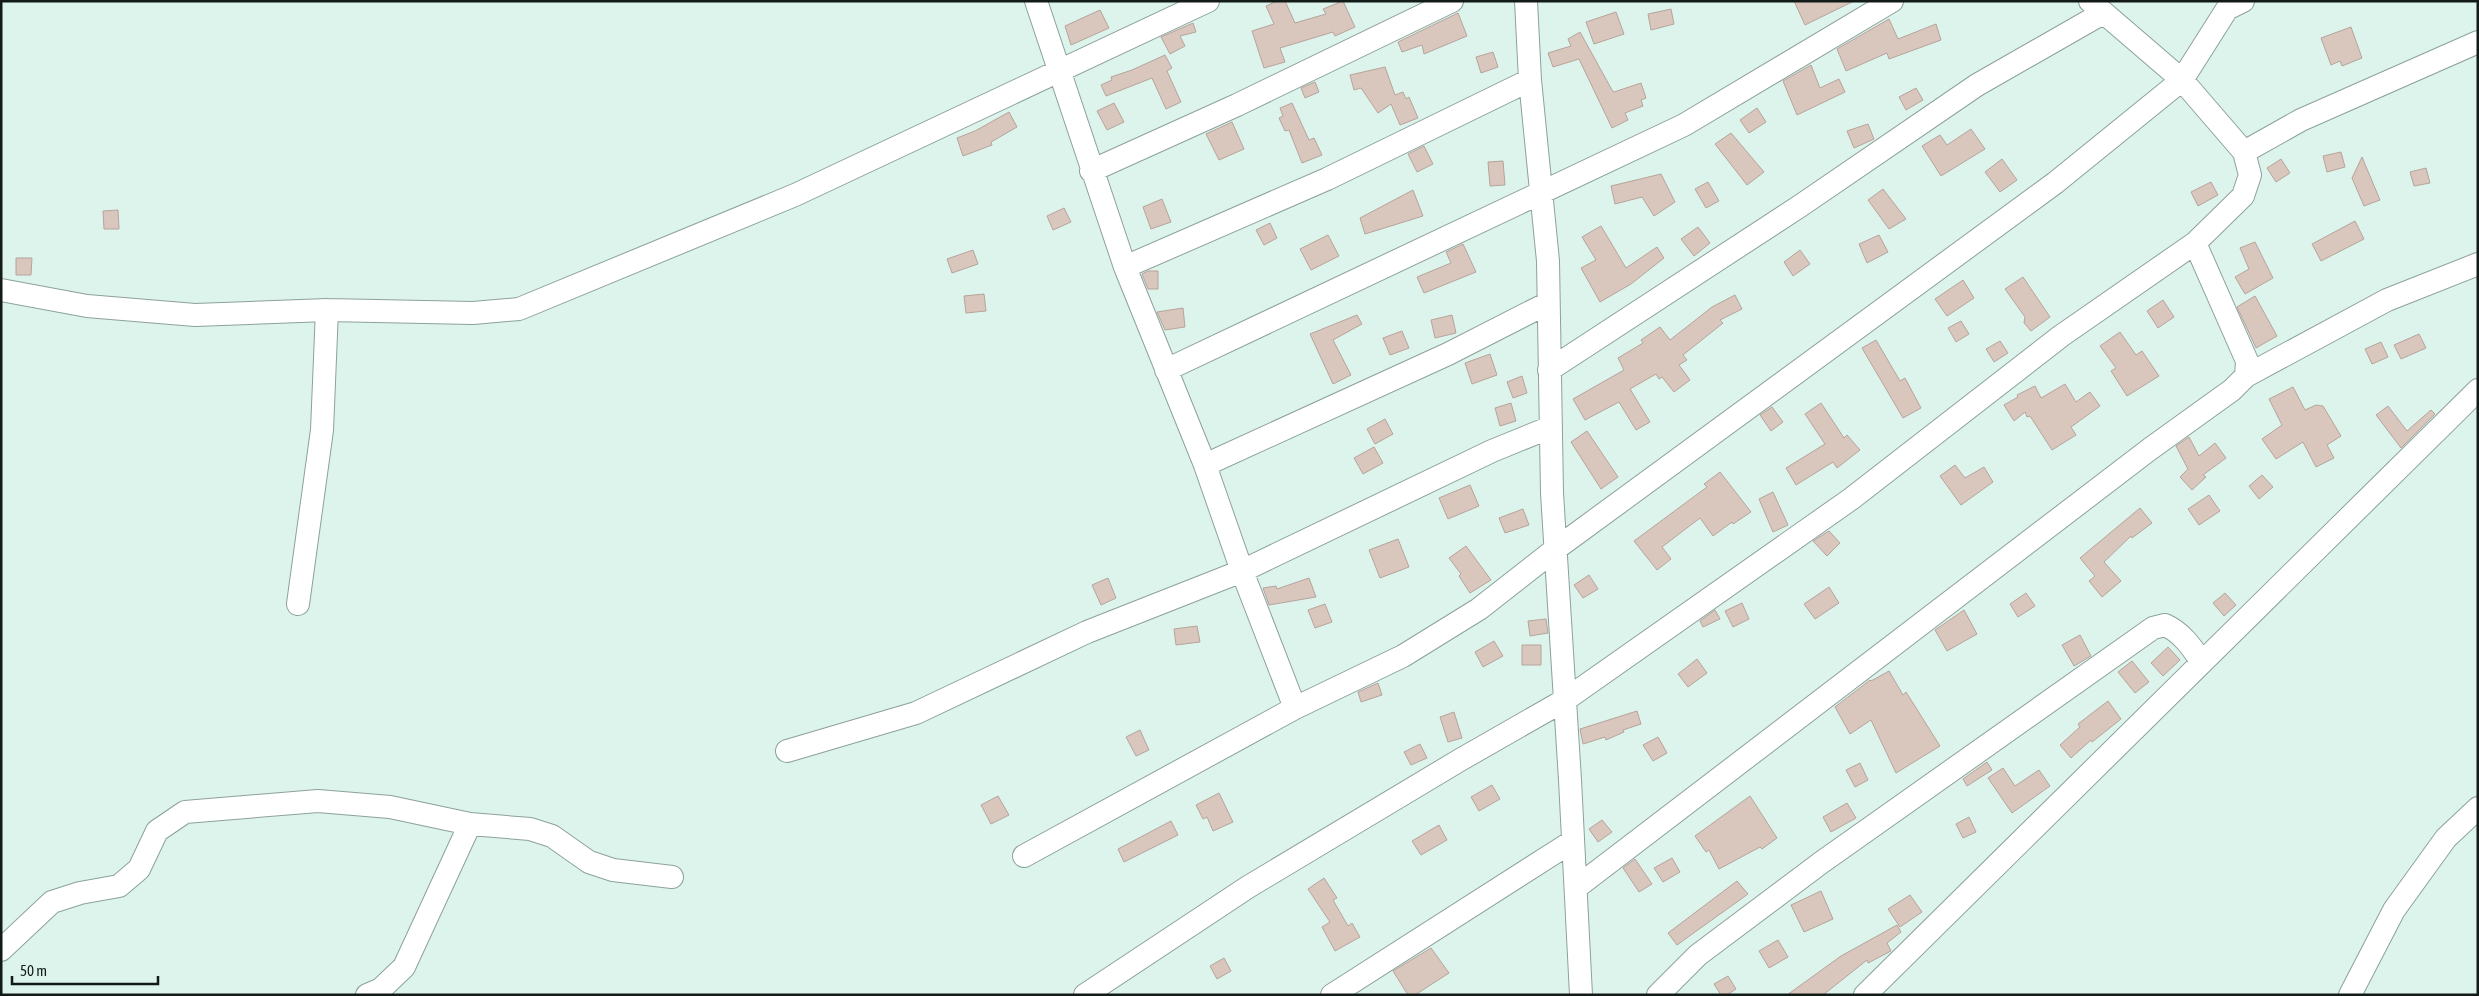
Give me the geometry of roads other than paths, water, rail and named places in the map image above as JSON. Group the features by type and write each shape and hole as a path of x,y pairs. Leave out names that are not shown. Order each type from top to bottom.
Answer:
{"street":[{"path":"1036,1 1091,171 1125,267 1204,465 1242,571 1296,708"},
{"path":"1,290 87,306 195,315 327,310 472,314 519,309 795,195 1208,1"},
{"path":"1091,171 1237,105 1452,1"},
{"path":"1166,370 1684,125 1892,1"},
{"path":"1024,856 1296,708 1403,656 1478,609 1557,548 2055,183 2182,80 2226,9 2243,1"},
{"path":"1529,2 1530,80 1548,261 1552,492 1574,841 1581,995"},
{"path":"1085,995 1248,887 1564,700 1850,499 2061,336 2195,243 2243,196 2250,175 2244,152 2182,80 2096,7 1977,85 1800,206 1549,370"},
{"path":"2244,152 2301,120 2478,42"},
{"path":"1125,267 1327,179 1530,80"},
{"path":"2195,243 2247,361 2246,376"},
{"path":"1576,887 2150,449 2232,390 2246,376 2387,300 2478,264"},
{"path":"1204,465 1448,354 1548,303"},
{"path":"298,604 322,430 327,310"},
{"path":"1865,995 2201,661 2478,390"},
{"path":"787,751 916,713 1087,632 1242,571 1492,450 1551,427"},
{"path":"1658,995 1698,955 1822,862 2153,628 2165,625 2173,629 2189,643 2201,661"},
{"path":"1,950 52,902 80,893 119,886 139,869 157,831 185,812 318,801 390,807 470,824 530,829 552,836 589,862 613,870 672,877"},
{"path":"2350,995 2394,910 2446,838 2478,808"},
{"path":"367,995 381,989 404,967 470,824"},
{"path":"1332,995 1574,841"}]}
